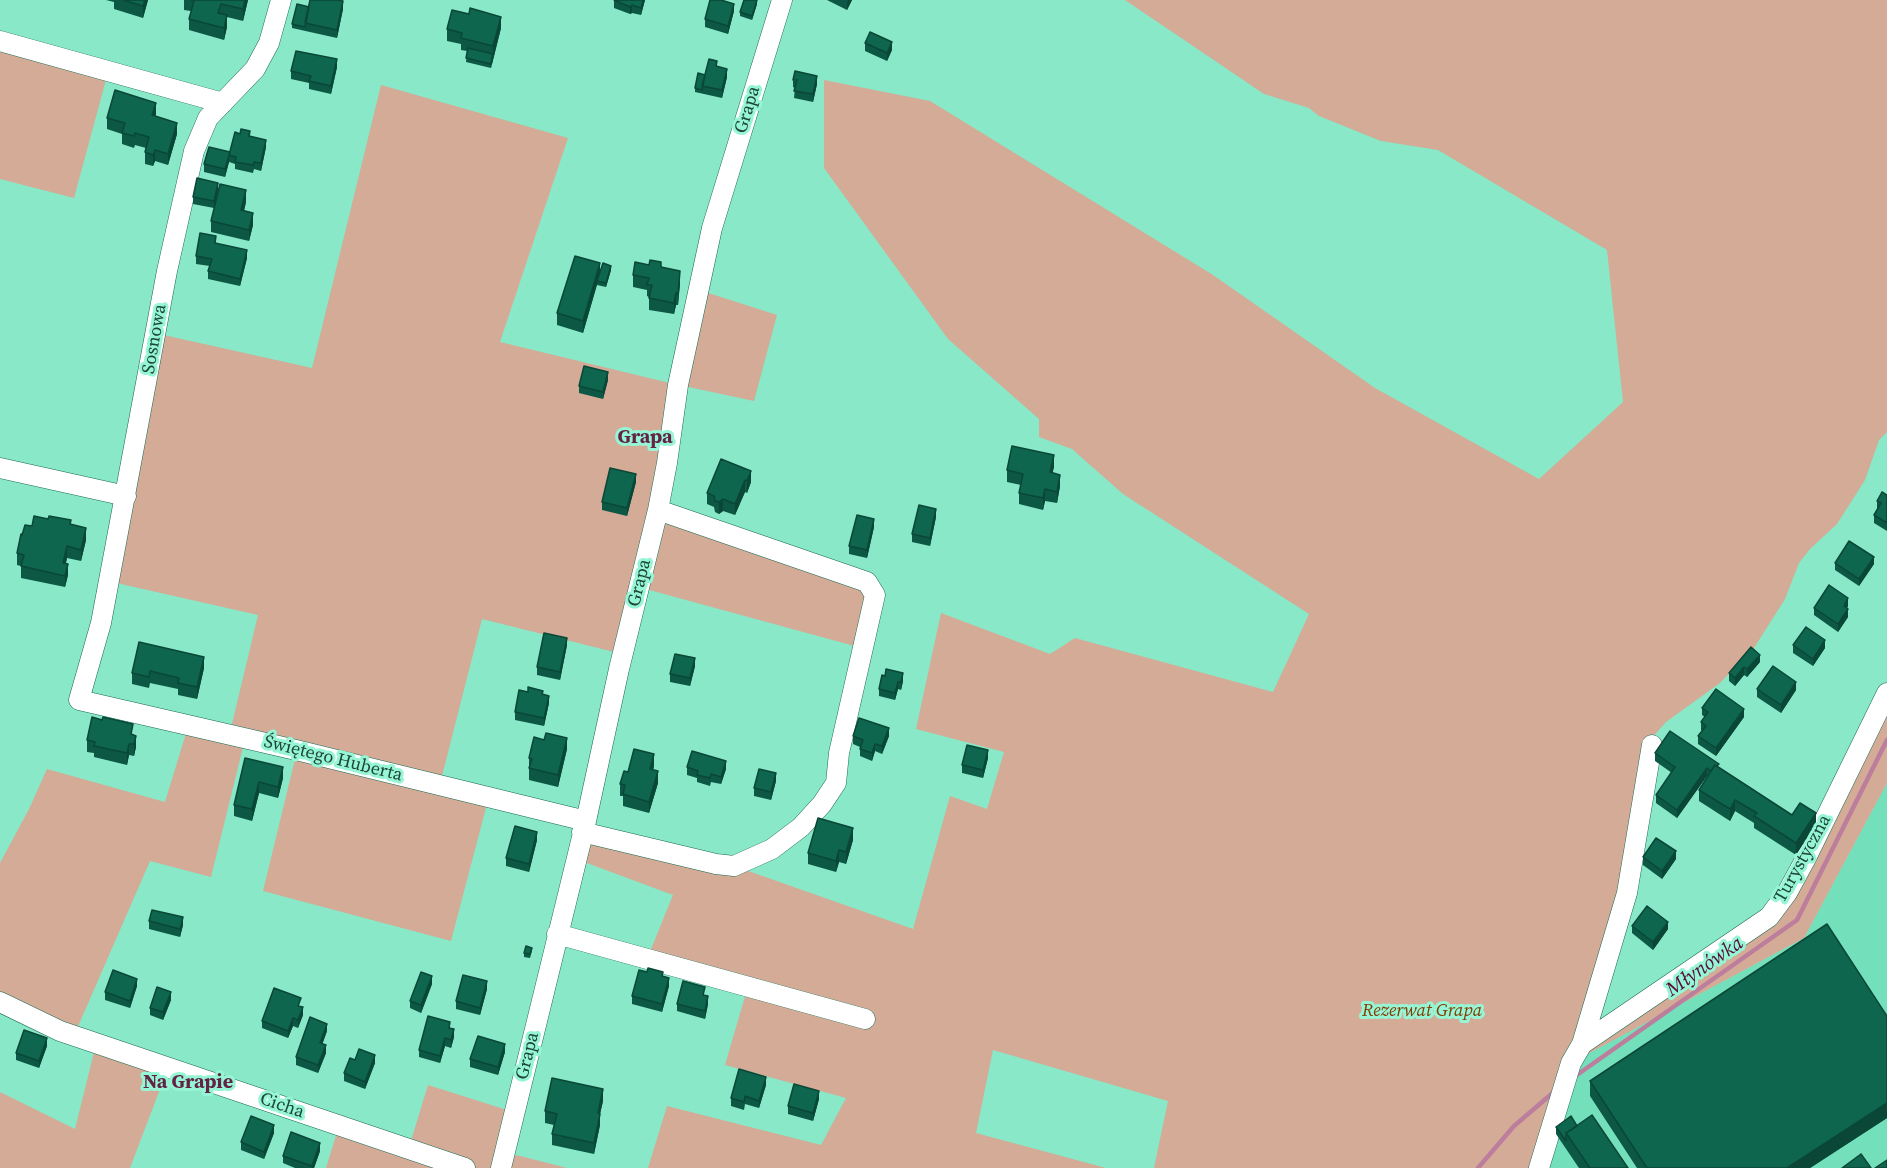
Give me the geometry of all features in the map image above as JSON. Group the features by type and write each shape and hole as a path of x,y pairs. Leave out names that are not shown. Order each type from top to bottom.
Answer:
{"street":[{"name":"Sosnowa","path":"79,700 101,623 167,271 194,151 208,118 255,69 269,43 281,0"},
{"name":"Grapa","path":"501,1168 658,510 678,385 712,228 782,0"},
{"path":"0,41 223,103"},
{"path":"0,468 126,496"},
{"name":"Świętego Huberta","path":"79,700 297,750 584,826 716,864 734,866 772,849 801,827 822,804 836,783 839,753 874,595 867,582 658,510"},
{"name":"Turystyczna","path":"1582,1044 1769,917 1787,893 1805,860 1887,693"},
{"name":"Turystyczna","path":"1539,1168 1571,1063 1582,1044 1627,893 1652,745"},
{"path":"557,934 865,1018"},
{"name":"Cicha","path":"0,1002 60,1031 465,1168"}],"shaded area":[{"path":"1887,783 1887,1168 1539,1168 1571,1063 1804,938"}],"green space":[{"name":"Rezerwat Grapa","path":"1125,0 1887,0 1887,432 1879,440 1865,480 1837,524 1810,549 1799,563 1785,599 1754,648 1720,683 1666,722 1643,748 1611,938 1538,1168 1154,1168 1168,1101 993,1050 976,1133 1106,1168 648,1168 667,1106 821,1145 846,1098 725,1065 748,986 647,959 673,895 576,859 582,832 734,866 913,929 950,796 987,809 1004,752 916,729 941,613 1050,654 1075,638 1273,692 1309,614 1123,494 1072,449 1039,437 1039,419 948,339 824,168 824,80 930,101 1213,275 1375,388 1539,479 1623,402 1607,250 1438,150 1381,141 1319,116 1309,108 1264,94"},
{"path":"0,46 107,76 74,198 0,179"},
{"path":"381,85 568,138 500,342 678,385 699,290 777,315 754,401 679,385 618,653 482,619 441,780 231,728 258,615 112,582 159,334 312,368"},
{"path":"660,515 861,590 867,597 858,647 642,588"},
{"path":"1887,693 1887,783 1804,938 1571,1063 1769,917"},
{"path":"187,730 244,743 211,877 150,861 76,1031 0,998 0,863 47,769 165,802"},
{"path":"296,755 488,800 451,941 263,891"},
{"path":"96,1044 168,1068 130,1168 0,1168 0,1092 75,1129"},
{"path":"428,1085 507,1110 492,1168 326,1168 339,1126 410,1144"},
{"path":"514,1155 520,1156 567,1168 511,1168"}],"building":[{"path":"123,0 145,0 143,6"},
{"path":"191,0 245,0 243,9 221,4 218,13 227,15 224,28 189,19 194,1"},
{"path":"310,0 343,1 337,30 305,23"},
{"path":"614,0 643,0 641,8 632,5 630,7"},
{"path":"710,0 721,0 734,4 728,26 705,19"},
{"path":"744,0 757,0 752,16 740,12"},
{"path":"297,4 309,7 305,27 292,24"},
{"path":"470,8 501,17 493,46 461,38 462,33 447,29 452,10 469,14"},
{"path":"870,32 892,42 887,53 865,43"},
{"path":"468,48 493,54 491,64 466,58"},
{"path":"296,51 337,59 331,86 309,81 311,76 291,71"},
{"path":"709,59 717,61 716,66 727,69 722,90 702,86"},
{"path":"795,71 817,76 813,94 794,91 797,80 793,80"},
{"path":"698,73 705,75 702,90 695,88"},
{"path":"115,90 156,103 152,115 177,123 168,154 155,150 153,155 145,152 149,137 135,133 134,136 122,133 125,123 107,118"},
{"path":"241,129 250,131 249,136 266,140 261,163 254,162 253,165 235,162 236,157 229,155 235,132 240,134"},
{"path":"209,147 230,152 225,169 204,164"},
{"path":"197,178 218,183 214,201 193,197"},
{"path":"220,184 246,190 241,210 253,213 249,230 211,221"},
{"path":"200,233 216,236 215,243 247,250 240,279 208,271 212,259 196,256"},
{"path":"575,256 600,263 583,321 557,313"},
{"path":"650,260 661,262 661,267 680,271 678,294 676,293 674,303 649,298 652,285 647,285 649,278 633,275 635,262 649,265"},
{"path":"603,263 611,266 606,283 597,281"},
{"path":"584,366 608,372 603,392 579,386"},
{"path":"1012,446 1054,455 1050,472 1060,475 1057,492 1045,489 1043,498 1019,493 1023,474 1007,470"},
{"path":"721,459 751,471 735,504 723,499 719,502 715,501 714,496 707,493"},
{"path":"610,468 636,474 627,508 602,502"},
{"path":"1882,492 1887,495 1887,523 1874,515 1881,503 1877,501"},
{"path":"919,505 936,509 930,538 912,534"},
{"path":"857,515 874,519 867,550 849,546"},
{"path":"34,516 71,520 70,524 86,528 81,550 67,546 63,563 68,564 65,576 21,566 24,555 17,553 21,534 25,525 32,526"},
{"path":"1849,541 1874,557 1859,579 1835,563"},
{"path":"1829,585 1848,598 1844,606 1848,609 1838,624 1814,608"},
{"path":"1806,627 1825,640 1813,659 1793,645"},
{"path":"544,633 567,638 560,672 537,667"},
{"path":"139,642 204,657 197,687 178,683 179,678 150,671 149,677 132,673"},
{"path":"1751,647 1760,655 1747,669 1744,667 1735,678 1729,673"},
{"path":"675,654 695,658 690,678 670,674"},
{"path":"1773,666 1796,682 1781,705 1757,689"},
{"path":"886,669 903,673 895,693 879,689"},
{"path":"528,687 543,691 542,694 549,696 544,718 515,712 519,690 528,692"},
{"path":"1716,689 1744,709 1716,748 1698,736 1706,726 1701,722 1708,712 1702,708"},
{"path":"92,717 102,720 103,717 133,724 131,734 136,736 134,744 129,744 127,753 94,746 95,742 87,740"},
{"path":"859,718 889,728 882,746 875,744 872,753 860,749 863,740 853,736"},
{"path":"1670,731 1719,764 1715,765 1711,771 1707,768 1677,810 1656,795 1675,767 1655,753"},
{"path":"546,733 567,738 558,775 529,768 534,737 544,740"},
{"path":"967,745 988,750 983,770 962,765"},
{"path":"634,749 654,754 650,769 658,771 649,802 623,794 625,785 620,784 624,771 628,772"},
{"path":"692,751 726,761 721,777 711,774 710,778 697,775 698,771 687,767"},
{"path":"245,758 283,767 278,787 259,782 252,809 234,805"},
{"path":"1715,765 1792,815 1800,803 1816,813 1796,843 1754,816 1757,813 1735,800 1730,809 1699,790"},
{"path":"759,769 776,773 771,792 754,788"},
{"path":"818,818 853,828 846,852 839,850 836,861 808,853"},
{"path":"515,826 537,832 529,864 506,858"},
{"path":"1656,838 1676,851 1662,871 1643,857"},
{"path":"1647,906 1668,922 1653,942 1632,926"},
{"path":"152,910 183,917 180,929 149,921"},
{"path":"1827,924 1887,1016 1887,1103 1787,1168 1647,1168 1590,1081"},
{"path":"526,946 532,948 530,954 524,953"},
{"path":"648,968 663,972 662,976 669,978 662,1004 632,996 639,970 647,972"},
{"path":"113,970 137,979 130,1001 105,992"},
{"path":"421,972 432,976 421,1005 410,1001"},
{"path":"463,975 487,981 480,1008 456,1001"},
{"path":"683,981 705,987 703,995 708,996 705,1011 677,1004"},
{"path":"157,987 171,992 163,1012 150,1008"},
{"path":"274,988 301,998 298,1006 303,1007 298,1020 293,1018 288,1031 262,1021"},
{"path":"428,1016 450,1022 449,1028 454,1029 451,1040 445,1038 440,1056 419,1050"},
{"path":"310,1017 327,1024 320,1043 326,1045 318,1065 296,1057"},
{"path":"24,1030 47,1038 39,1061 16,1053"},
{"path":"478,1036 505,1044 498,1067 470,1059"},
{"path":"359,1049 375,1055 365,1082 344,1073 350,1058 355,1060"},
{"path":"739,1069 766,1077 759,1101 745,1096 744,1102 731,1098"},
{"path":"552,1078 603,1089 594,1143 552,1134 557,1114 545,1111"},
{"path":"794,1084 819,1091 813,1113 788,1106"},
{"path":"1592,1115 1628,1168 1590,1168 1566,1133"},
{"path":"251,1116 274,1125 264,1152 241,1142"},
{"path":"1571,1116 1577,1126 1566,1133 1566,1141 1556,1127"},
{"path":"291,1132 320,1143 312,1166 283,1156"},
{"path":"1861,1154 1871,1168 1842,1168"},
{"path":"1887,1160 1887,1168 1875,1168"}],"waterway":[{"name":"Młynówka","path":"1574,1077 1797,920 1887,740"},
{"name":"Młynówka","path":"1478,1168 1514,1126 1555,1091"}],"district":[{"name":"Grapa","path":"645,438"},
{"name":"Na Grapie","path":"188,1083"}]}
